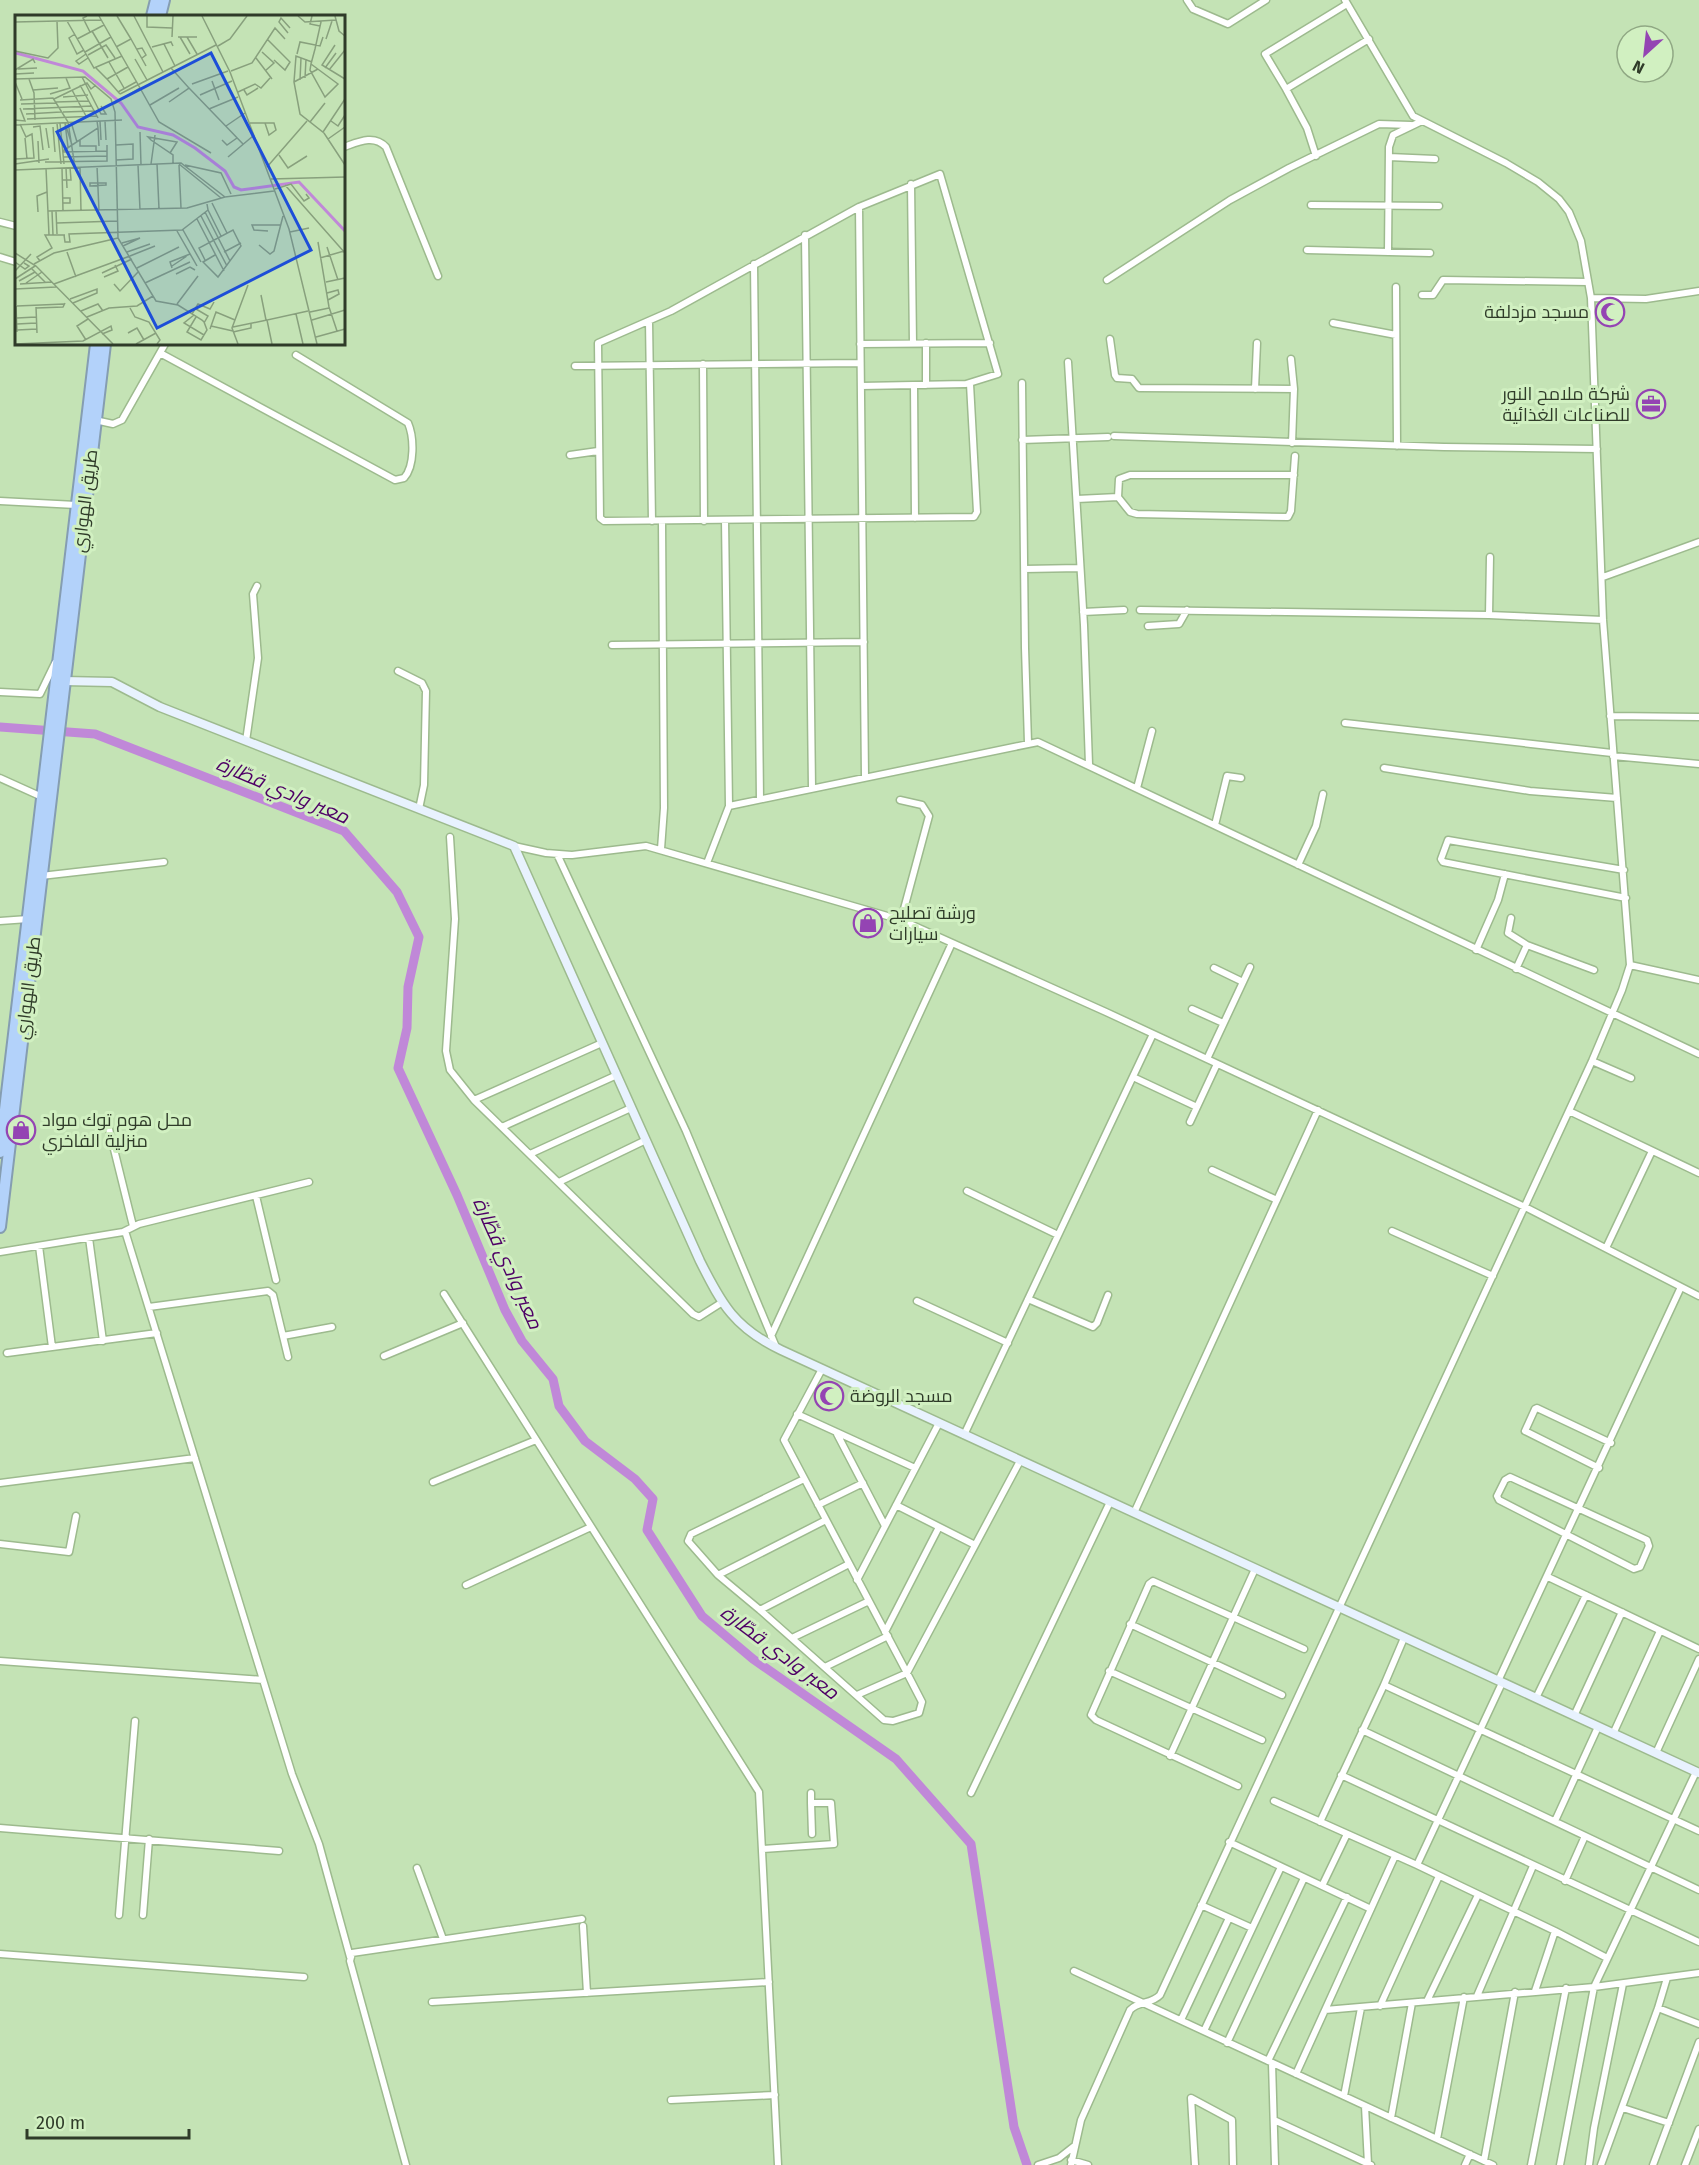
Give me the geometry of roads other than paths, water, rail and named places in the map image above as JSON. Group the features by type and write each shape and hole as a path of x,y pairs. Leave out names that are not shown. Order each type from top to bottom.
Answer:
{"highway":[{"path":"152,15 156,0"},
{"path":"160,15 164,0"},
{"name":"طريق الهواري","path":"58,694 59,654 96,345"},
{"name":"طريق الهواري","path":"58,694 64,681 105,345"},
{"path":"51,749 58,694"},
{"name":"طريق الهواري","path":"0,1227 27,919 42,797 51,749"},
{"name":"طريق الهواري","path":"0,1152 7,1131 41,876 51,749"}],"street":[{"path":"1187,0 1192,9 1228,24 1266,0"},
{"path":"1070,2163 1073,2147 1100,2074 1130,2010 1160,1995 1592,1061 1623,990 1629,965 1624,870 1612,754 1603,620 1591,298 1581,241 1569,212 1559,199 1522,172 1410,113 1346,2 1265,54 1307,128 1316,156"},
{"path":"1286,89 1369,39"},
{"path":"1388,251 1389,157 1393,135 1422,121"},
{"path":"1107,280 1230,200 1316,156 1379,124 1411,125"},
{"path":"345,147 371,140 380,141 386,147 438,276"},
{"path":"1389,157 1435,159"},
{"path":"861,386 970,384 998,374 942,176 936,174 859,207 649,321 598,343 600,518 606,521 663,522 973,517 977,514 970,384"},
{"path":"911,184 913,343"},
{"path":"1311,205 1439,206"},
{"path":"859,207 865,777"},
{"path":"0,222 15,226"},
{"path":"806,235 813,788"},
{"path":"1307,250 1430,253"},
{"path":"0,257 15,262"},
{"path":"754,264 760,799"},
{"path":"1422,296 1433,295 1443,280 1527,279 1588,282"},
{"path":"1396,287 1396,446"},
{"path":"1591,298 1646,299 1699,291"},
{"path":"649,321 652,521"},
{"path":"1333,323 1396,335"},
{"path":"1110,339 1115,375 1117,378 1132,379 1139,388 1294,389"},
{"path":"926,343 926,385"},
{"path":"860,344 990,343"},
{"path":"1255,389 1257,343"},
{"path":"94,420 113,424 122,420 164,345"},
{"path":"160,353 395,480 406,476 412,443 408,423 296,355"},
{"path":"1291,359 1294,389 1293,443"},
{"path":"1068,362 1083,612 1089,764"},
{"path":"574,366 860,363"},
{"path":"703,364 704,521"},
{"path":"1022,383 1029,743"},
{"path":"914,385 915,518"},
{"path":"1022,440 1111,436 1396,446 1597,449"},
{"path":"570,456 598,451"},
{"path":"1294,475 1130,475 1119,479 1118,497 1130,512 1137,514 1288,517 1291,511 1294,475 1295,456"},
{"path":"1077,500 1118,497"},
{"path":"0,501 76,506"},
{"path":"707,863 729,806 725,520"},
{"path":"662,849 664,808 663,522"},
{"path":"1602,577 1699,542"},
{"path":"1489,615 1490,557"},
{"path":"1024,569 1080,568"},
{"path":"246,741 258,658 253,594 257,586"},
{"path":"1083,612 1124,610"},
{"path":"1140,610 1489,615 1603,620"},
{"path":"1148,626 1179,624 1187,610"},
{"path":"612,645 864,642"},
{"path":"0,692 40,694 59,654"},
{"path":"398,671 422,683 426,691 423,785 419,809"},
{"path":"64,681 112,682 160,707 514,846 557,854 588,854 637,845 662,849 901,920 1525,1207 1699,1296"},
{"path":"1610,716 1699,717"},
{"path":"1345,723 1699,764"},
{"path":"1137,788 1152,731"},
{"path":"729,806 1038,742 1089,764 1476,950 1699,1054"},
{"path":"1384,768 1530,791 1617,798"},
{"path":"1215,825 1227,776 1241,778"},
{"path":"0,778 42,797"},
{"path":"1298,864 1316,826 1323,794"},
{"path":"900,800 922,805 929,816 901,920"},
{"path":"450,837 455,919 446,1051 450,1070 474,1100 693,1314 703,1315 721,1303"},
{"path":"1624,870 1448,840 1445,842 1441,859 1443,862 1626,898"},
{"path":"514,846 721,1303 749,1333 776,1348 1698,1773 1649,1868 1594,1988 1560,2165"},
{"path":"557,854 686,1131 776,1348"},
{"path":"41,876 164,862"},
{"path":"1476,950 1498,900 1505,874"},
{"path":"1511,918 1508,933 1527,945 1594,970"},
{"path":"0,921 27,919"},
{"path":"771,1336 952,943"},
{"path":"1516,969 1527,945"},
{"path":"1629,965 1699,980"},
{"path":"1207,1059 1250,967"},
{"path":"1214,968 1243,982"},
{"path":"1192,1009 1223,1023"},
{"path":"964,1435 1153,1034"},
{"path":"474,1100 602,1043"},
{"path":"1592,1061 1631,1078"},
{"path":"1190,1122 1217,1064"},
{"path":"502,1127 617,1075"},
{"path":"1132,1077 1197,1107"},
{"path":"530,1154 631,1108"},
{"path":"1134,1513 1318,1110"},
{"path":"1569,1111 1699,1173"},
{"path":"108,1125 133,1226"},
{"path":"560,1182 646,1140"},
{"path":"1606,1248 1652,1151"},
{"path":"1212,1170 1277,1200"},
{"path":"0,1252 125,1231 133,1226 309,1182"},
{"path":"967,1191 1058,1235"},
{"path":"256,1196 276,1280"},
{"path":"125,1231 292,1774 319,1844 406,2165"},
{"path":"1392,1231 1493,1276"},
{"path":"89,1238 103,1341"},
{"path":"39,1246 52,1347"},
{"path":"1417,1865 1681,1287"},
{"path":"149,1307 268,1291 273,1295 288,1357"},
{"path":"444,1294 757,1789 760,1798 763,1849 778,2165"},
{"path":"1028,1299 1093,1327 1097,1323 1108,1295"},
{"path":"917,1301 1008,1343"},
{"path":"384,1356 463,1323"},
{"path":"283,1336 332,1327"},
{"path":"7,1353 157,1333"},
{"path":"804,1479 687,1537 699,1556 718,1575 884,1720 893,1721 919,1713 922,1702 869,1601 857,1580 826,1520 818,1505 804,1479 783,1440 822,1369"},
{"path":"1599,1468 1525,1431 1535,1409 1538,1408 1611,1443"},
{"path":"797,1414 915,1468"},
{"path":"857,1580 939,1423"},
{"path":"836,1432 885,1526"},
{"path":"434,1482 536,1440"},
{"path":"0,1483 195,1458"},
{"path":"857,1695 907,1673 1020,1461"},
{"path":"1510,1477 1580,1509 1647,1540 1649,1546 1640,1568 1634,1569 1499,1500 1497,1496 1500,1488 1510,1477"},
{"path":"818,1505 863,1484"},
{"path":"971,1793 1110,1502"},
{"path":"896,1505 975,1545"},
{"path":"0,1544 69,1552 72,1549 76,1516"},
{"path":"718,1575 826,1520"},
{"path":"466,1585 591,1527"},
{"path":"825,1667 886,1634 939,1527"},
{"path":"760,1610 849,1564"},
{"path":"1170,1756 1255,1569"},
{"path":"1548,1577 1699,1649"},
{"path":"1238,1786 1092,1718 1091,1711 1130,1624 1151,1581 1304,1649"},
{"path":"1536,1698 1586,1595"},
{"path":"792,1638 869,1601"},
{"path":"1574,1716 1622,1612"},
{"path":"1130,1624 1282,1695"},
{"path":"1613,1734 1660,1631"},
{"path":"1320,1822 1404,1638"},
{"path":"1656,1753 1699,1659"},
{"path":"0,1661 263,1680"},
{"path":"1109,1671 1262,1740"},
{"path":"1384,1685 1699,1831"},
{"path":"118,1915 135,1721"},
{"path":"1555,1821 1598,1727"},
{"path":"1362,1730 1699,1890"},
{"path":"1341,1775 1699,1942"},
{"path":"811,1793 812,1834"},
{"path":"1274,1801 1417,1865 1607,1958"},
{"path":"763,1849 834,1844 831,1803 811,1803"},
{"path":"0,1828 279,1851"},
{"path":"1322,1886 1347,1834"},
{"path":"1564,1881 1584,1836"},
{"path":"143,1915 149,1839"},
{"path":"1230,1842 1371,1909"},
{"path":"1296,2074 1395,1856"},
{"path":"1477,1996 1533,1866"},
{"path":"1204,2031 1281,1867"},
{"path":"417,1868 443,1939"},
{"path":"1380,2006 1439,1876"},
{"path":"1227,2043 1304,1878"},
{"path":"1427,2001 1478,1894"},
{"path":"1275,2165 1270,2062 1347,1897"},
{"path":"1201,1905 1252,1928"},
{"path":"1181,2020 1229,1918"},
{"path":"350,1957 358,1951 582,1923 587,1993"},
{"path":"1535,1991 1555,1931"},
{"path":"0,1954 304,1977"},
{"path":"1074,1971 1493,2165"},
{"path":"1325,2010 1515,1992 1594,1988 1699,1973"},
{"path":"1601,2165 1667,1978"},
{"path":"432,2002 768,1982"},
{"path":"1589,2165 1594,2128 1623,1984"},
{"path":"1531,2165 1566,1988"},
{"path":"1484,2161 1515,1992"},
{"path":"1437,2139 1464,1997"},
{"path":"1391,2118 1412,2003"},
{"path":"1344,2096 1361,2008"},
{"path":"1658,2008 1699,2024"},
{"path":"1653,2165 1699,2042"},
{"path":"671,2100 775,2095"},
{"path":"1195,2165 1191,2098 1232,2120 1233,2165"},
{"path":"1274,2120 1369,2164 1365,2106"},
{"path":"1623,2108 1669,2123"},
{"path":"1688,2164 1699,2129"},
{"path":"1040,2164 1059,2158 1073,2147"},
{"path":"1465,2165 1470,2154"},
{"path":"1059,2158 1070,2163 1088,2165"}],"waterway":[{"name":"معبر وادي قطّارة","path":"0,727 95,734 344,831 397,892 419,937 408,987 407,1028 398,1068 457,1195 505,1310 522,1341 553,1379 559,1406 585,1441 635,1479 653,1499 647,1530 702,1616 753,1659 896,1759 971,1844 1014,2127 1027,2165"}],"place":[{"name":"مسجد مزدلفة","path":"1610,312"},
{"name":"شركة ملامح النور للصناعات الغذائية","path":"1651,404"},
{"name":"ورشة تصليح سيارات","path":"868,923"},
{"name":"محل هوم توك مواد منزلية الفاخري","path":"21,1130"},
{"name":"مسجد الروضة","path":"829,1396"}]}
